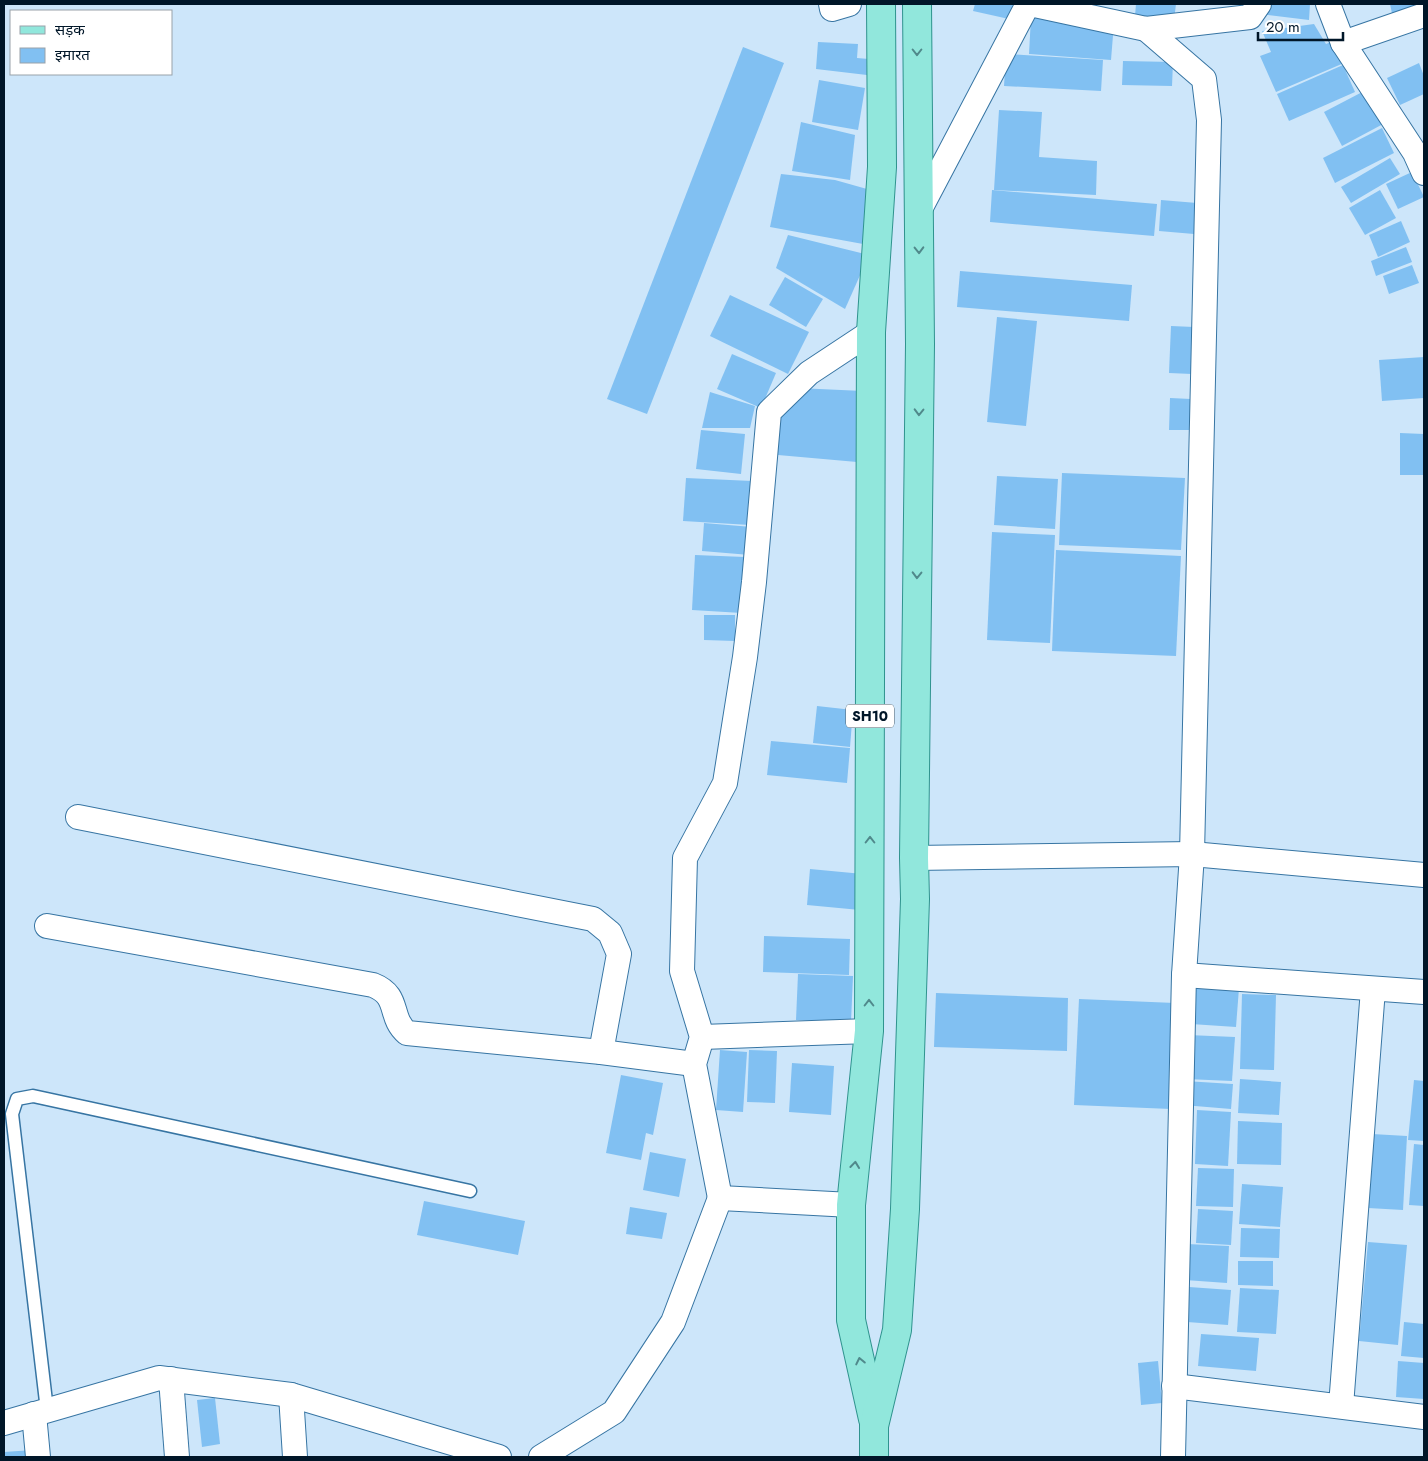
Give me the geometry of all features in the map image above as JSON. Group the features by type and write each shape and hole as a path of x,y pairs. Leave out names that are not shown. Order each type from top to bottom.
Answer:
{"main road":[{"name":"SH10","path":"874,1457 874,1426 851,1320 851,1205 869,1032 871,332 882,167 881,4"},
{"name":"SH10","path":"874,1426 897,1330 905,1199 915,908 920,344 916,4"}],"street":[{"path":"830,4 832,8 849,4"},
{"path":"918,213 1029,4 1146,29 1250,17 1258,4"},
{"path":"1328,4 1343,43 1415,153 1424,173"},
{"path":"1343,43 1424,15"},
{"path":"1146,29 1204,79 1209,120 1192,854 1184,975 1173,1457"},
{"path":"541,1457 614,1412 673,1322 720,1198 694,1064 702,1037 682,971 685,858 725,782 745,657 754,582 769,412 809,373 871,332"},
{"path":"78,817 593,919 610,932 619,954 601,1052"},
{"path":"914,858 1192,854 1424,875"},
{"path":"47,926 373,985 389,995 400,1027 407,1033 601,1052 694,1064"},
{"path":"1184,975 1424,992"},
{"path":"1341,1406 1373,989"},
{"path":"702,1037 869,1032"},
{"path":"720,1198 851,1205"},
{"path":"4,1423 159,1378 291,1395 427,1446 499,1457"},
{"path":"171,1380 177,1457"},
{"path":"1174,1386 1424,1417"},
{"path":"291,1395 295,1457"},
{"path":"38,1457 40,1412"}],"lane":[{"path":"40,1412 12,1114 17,1100 33,1096 470,1191"}],"building":[{"path":"975,4 1013,4 1009,19 973,11"},
{"path":"1136,4 1176,4 1174,20 1135,16"},
{"path":"1266,4 1310,4 1309,20 1260,14"},
{"path":"1390,4 1424,4 1393,18"},
{"path":"1031,17 1114,23 1111,60 1029,54"},
{"path":"1314,24 1326,44 1331,42 1344,63 1276,92 1260,56 1271,52 1262,31"},
{"path":"818,42 858,44 857,58 869,59 867,75 816,69"},
{"path":"743,47 784,63 647,414 607,399"},
{"path":"1006,54 1103,60 1101,91 1004,86"},
{"path":"1123,61 1173,62 1172,86 1122,85"},
{"path":"1419,63 1424,76 1424,94 1400,105 1387,78"},
{"path":"1343,65 1355,92 1289,121 1277,94"},
{"path":"819,80 865,88 858,130 812,122"},
{"path":"1368,89 1385,123 1342,146 1324,112"},
{"path":"999,110 1042,112 1039,157 1097,161 1096,195 994,190"},
{"path":"801,122 855,135 850,180 792,171"},
{"path":"1382,128 1394,153 1335,183 1323,158"},
{"path":"1390,158 1400,174 1351,203 1341,187"},
{"path":"1412,172 1424,197 1398,209 1386,184"},
{"path":"781,174 835,180 867,189 863,244 770,227"},
{"path":"992,190 1157,204 1154,236 990,222"},
{"path":"1380,190 1396,218 1365,235 1349,208"},
{"path":"1161,200 1197,203 1194,234 1159,231"},
{"path":"1401,221 1410,242 1378,257 1369,235"},
{"path":"788,235 869,255 845,309 776,268"},
{"path":"1406,247 1412,262 1376,276 1371,261"},
{"path":"1412,265 1419,283 1389,294 1383,276"},
{"path":"960,271 1132,285 1129,321 957,307"},
{"path":"785,277 823,299 806,327 769,305"},
{"path":"730,295 809,332 788,374 710,336"},
{"path":"997,317 1037,321 1026,426 987,422"},
{"path":"1171,326 1194,327 1192,374 1169,373"},
{"path":"732,354 776,373 761,408 717,389"},
{"path":"1424,357 1424,398 1382,401 1379,360"},
{"path":"797,388 863,391 857,462 778,455 778,411"},
{"path":"710,392 755,406 750,428 702,428"},
{"path":"1170,398 1191,399 1190,430 1169,430"},
{"path":"701,430 745,434 741,474 696,469"},
{"path":"1400,433 1424,434 1424,475 1400,475"},
{"path":"1062,473 1185,478 1181,550 1059,545"},
{"path":"997,476 1058,479 1055,529 994,525"},
{"path":"686,478 752,481 750,525 683,521"},
{"path":"704,523 752,527 750,555 702,551"},
{"path":"992,532 1055,535 1050,643 987,640"},
{"path":"1056,550 1181,556 1176,656 1052,651"},
{"path":"695,555 745,557 742,613 692,610"},
{"path":"704,615 735,615 735,641 704,640"},
{"path":"817,706 853,710 850,747 813,743"},
{"path":"771,741 850,748 847,783 767,775"},
{"path":"810,869 863,874 860,910 807,905"},
{"path":"764,936 850,939 849,975 763,972"},
{"path":"798,974 853,976 851,1022 796,1020"},
{"path":"1193,985 1239,988 1236,1027 1191,1024"},
{"path":"936,993 1068,998 1067,1051 934,1047"},
{"path":"1242,994 1276,995 1274,1070 1240,1069"},
{"path":"1079,999 1175,1003 1171,1109 1074,1105"},
{"path":"1188,1035 1235,1037 1232,1081 1186,1079"},
{"path":"720,1050 747,1052 743,1112 716,1110"},
{"path":"749,1050 777,1051 775,1103 747,1102"},
{"path":"792,1063 834,1066 831,1115 789,1112"},
{"path":"621,1075 663,1083 653,1135 646,1133 641,1160 606,1153"},
{"path":"1240,1079 1281,1082 1279,1115 1238,1113"},
{"path":"1414,1080 1424,1081 1424,1141 1408,1140"},
{"path":"1185,1081 1233,1084 1231,1109 1183,1105"},
{"path":"1197,1110 1231,1112 1228,1166 1195,1164"},
{"path":"1238,1121 1282,1123 1281,1165 1237,1164"},
{"path":"1372,1134 1407,1136 1403,1210 1368,1208"},
{"path":"1414,1144 1424,1145 1424,1206 1409,1205"},
{"path":"650,1152 686,1159 679,1197 643,1190"},
{"path":"1198,1168 1234,1169 1233,1207 1196,1206"},
{"path":"1242,1184 1283,1187 1280,1227 1239,1224"},
{"path":"424,1201 525,1221 518,1255 417,1235"},
{"path":"630,1207 667,1213 662,1239 626,1234"},
{"path":"1198,1209 1233,1211 1231,1245 1196,1243"},
{"path":"1241,1228 1280,1229 1279,1258 1240,1257"},
{"path":"1368,1242 1407,1245 1398,1345 1359,1341"},
{"path":"1187,1244 1229,1246 1227,1283 1185,1280"},
{"path":"1238,1261 1273,1261 1273,1286 1238,1285"},
{"path":"1189,1287 1231,1290 1228,1325 1187,1322"},
{"path":"1240,1288 1279,1290 1276,1334 1237,1332"},
{"path":"1404,1322 1424,1324 1424,1358 1401,1356"},
{"path":"1201,1334 1259,1338 1256,1371 1198,1366"},
{"path":"1158,1361 1162,1403 1141,1405 1138,1363"},
{"path":"1398,1361 1424,1363 1424,1399 1396,1397"},
{"path":"215,1398 220,1444 202,1447 197,1400"},
{"path":"33,1450 33,1457 4,1457 4,1452"}]}
